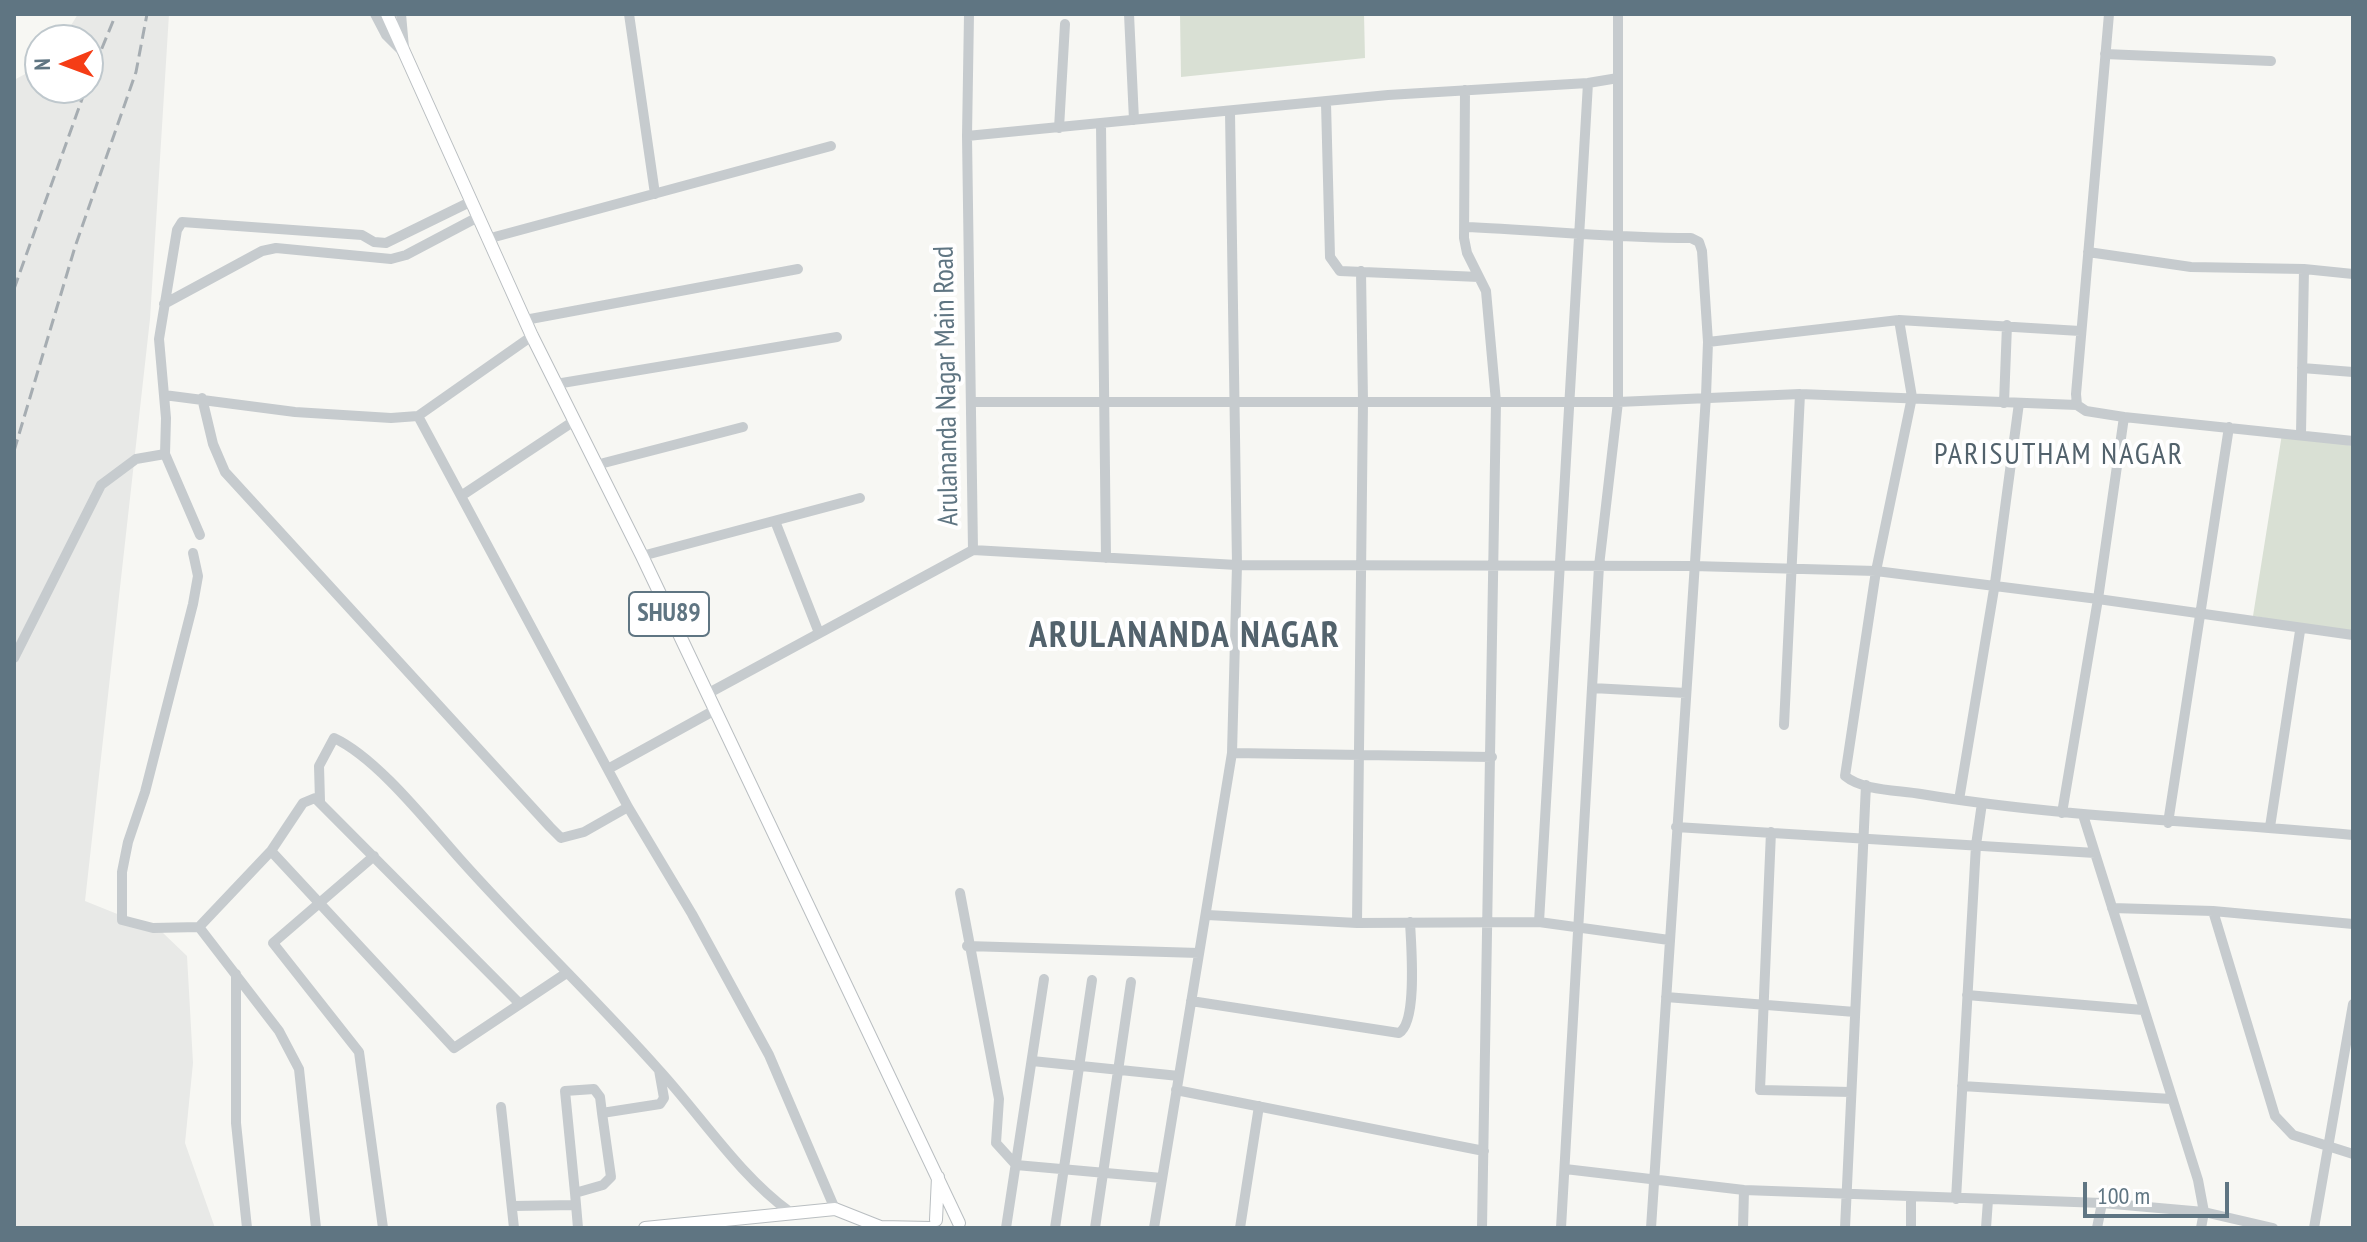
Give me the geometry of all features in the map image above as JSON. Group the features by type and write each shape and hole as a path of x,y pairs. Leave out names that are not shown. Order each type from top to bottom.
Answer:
{"main road":[{"name":"SHU89","path":"387,14 532,336 642,556 760,809 938,1174 960,1226"},
{"name":"SHU89","path":"938,1174 932,1225 950,1218 960,1226"},
{"path":"645,1228 835,1209 882,1228 932,1225"}],"street":[{"path":"375,14 386,35 404,53"},
{"path":"401,14 404,53"},
{"path":"629,14 655,194"},
{"name":"Arulananda Nagar Main Road","path":"707,694 973,550 967,136 969,14"},
{"path":"1129,14 1134,120"},
{"path":"1561,1228 1599,566 1618,402 1618,14"},
{"path":"2077,405 2080,331 2109,14"},
{"path":"1059,128 1065,24"},
{"path":"2105,54 2271,61"},
{"path":"967,136 1618,78"},
{"path":"1539,922 1588,83"},
{"path":"1465,90 1467,253 1479,277 1490,316 1496,402 1482,1228"},
{"path":"1326,103 1330,257 1340,271 1479,277"},
{"path":"1154,1228 1232,753 1237,402 1230,112"},
{"path":"1101,125 1106,558"},
{"path":"487,239 831,146"},
{"path":"200,535 165,454 159,339 177,230 182,222 364,235 374,242 386,243 472,201"},
{"path":"164,304 262,251 276,248 391,259 406,255 478,217"},
{"path":"1465,227 1580,232 1619,238 1691,238 1699,242 1702,251 1708,342 1706,396 1651,1228"},
{"path":"2088,252 2191,267 2304,269 2353,274"},
{"path":"525,320 798,269"},
{"path":"2301,434 2304,269"},
{"path":"1357,923 1363,402 1361,271"},
{"path":"1708,342 1899,320 2080,331"},
{"path":"1899,320 1912,397 1876,571 1843,768 1851,781 1959,800 2062,813 2353,835"},
{"path":"2004,403 2007,325"},
{"path":"164,395 295,412 391,418 418,416 532,336"},
{"path":"556,384 837,337"},
{"path":"2302,368 2353,372"},
{"path":"973,402 1618,402 1800,394 1912,397 2077,405 2086,411 2124,417 2353,441"},
{"path":"1784,725 1800,394"},
{"path":"202,398 213,444 225,472 561,838 584,832 628,807"},
{"path":"1959,800 1995,583 2019,403"},
{"path":"418,416 628,807 692,914 769,1055 835,1209"},
{"path":"2062,813 2098,599 2124,417"},
{"path":"461,496 574,421"},
{"path":"596,465 743,427"},
{"path":"2168,823 2229,427"},
{"path":"14,658 101,485 136,459 165,454"},
{"path":"642,556 860,498"},
{"path":"775,521 819,633"},
{"path":"973,550 1237,565 1693,566 1876,571 1995,583 2300,631 2353,635"},
{"path":"193,553 198,576 193,604 145,792 128,842 122,872 122,920 153,928 199,927 271,851 303,803 312,797 320,801 519,1003"},
{"path":"2270,827 2300,631"},
{"path":"1592,688 1686,693"},
{"path":"608,769 715,710"},
{"path":"320,801 319,766 334,738 355,748 423,814 565,974 659,1069 767,1195 790,1212"},
{"path":"1232,753 1492,757"},
{"path":"1845,1228 1866,785"},
{"path":"1956,1199 1976,845 1982,803"},
{"path":"2083,815 2198,1180 2204,1212 2201,1228"},
{"path":"1676,827 2095,853"},
{"path":"1771,832 1760,1090 1851,1092"},
{"path":"271,851 454,1048 565,974"},
{"path":"374,856 320,904 277,936 273,947 359,1052 383,1228"},
{"path":"960,893 967,946 999,1099 996,1143 1016,1165 1162,1178"},
{"path":"2112,908 2213,911 2353,924"},
{"path":"2213,911 2275,1116 2293,1135 2353,1154"},
{"path":"1207,915 1357,923 1539,922 1669,940"},
{"path":"1191,1001 1399,1033 1406,1025 1412,985 1410,922"},
{"path":"199,927 279,1031 299,1069 316,1228"},
{"path":"967,946 1199,953"},
{"path":"236,974 236,1123 247,1228"},
{"path":"1006,1228 1044,979"},
{"path":"1055,1228 1092,980"},
{"path":"1095,1228 1131,982"},
{"path":"1967,995 2143,1010"},
{"path":"1666,997 1855,1012"},
{"path":"2314,1228 2353,1004"},
{"path":"1032,1061 1179,1076"},
{"path":"602,1113 660,1104 664,1098 659,1069"},
{"path":"1962,1086 2171,1099"},
{"path":"575,1193 603,1185 611,1177 600,1097 594,1089 565,1091 578,1228"},
{"path":"1176,1090 1484,1151"},
{"path":"1240,1228 1259,1106"},
{"path":"501,1107 514,1228"},
{"path":"1565,1169 1654,1177 1744,1190 2102,1203 2204,1212 2273,1228"},
{"path":"1743,1228 1744,1190"},
{"path":"1911,1197 1911,1228"},
{"path":"1986,1228 1988,1200"},
{"path":"2097,1228 2102,1203"},
{"path":"513,1206 576,1205"}],"shaded area":[{"path":"78,14 169,14 150,319 85,901 162,932 187,956 193,1063 185,1143 215,1228 14,1228 14,80 24,75 24,104 104,104 104,24 72,24"},
{"path":"1180,14 1364,14 1365,58 1181,77"},
{"path":"2282,434 2353,446 2353,633 2253,616"}],"railway":[{"path":"104,43 116,14"},
{"path":"14,451 75,247 136,72 147,14"},
{"path":"14,289 80,104"}],"district":[{"name":"PARISUTHAM NAGAR","path":"2059,455"},
{"name":"ARULANANDA NAGAR","path":"1185,637"}]}
